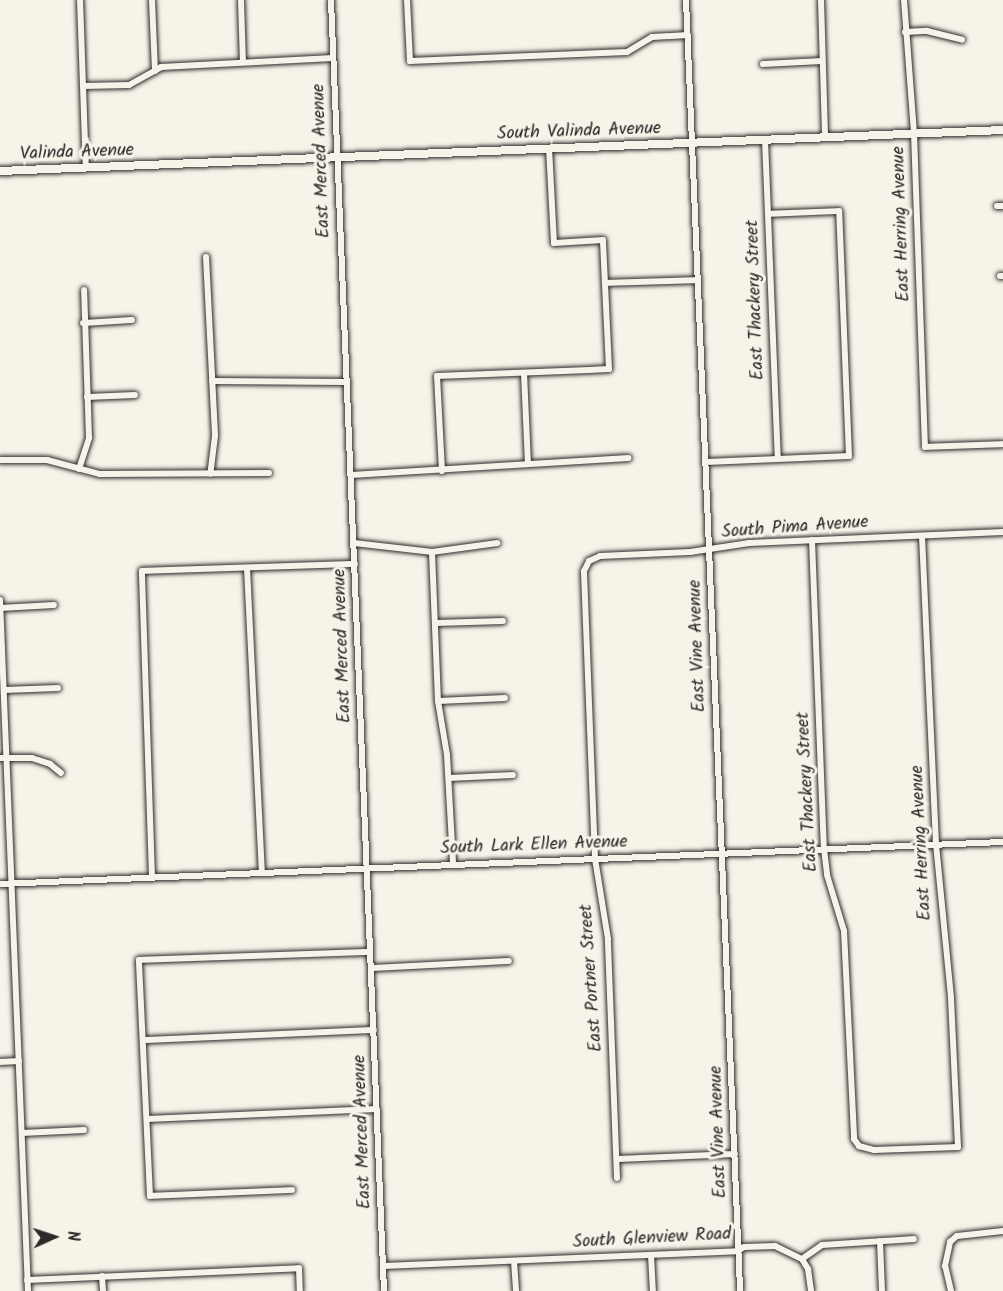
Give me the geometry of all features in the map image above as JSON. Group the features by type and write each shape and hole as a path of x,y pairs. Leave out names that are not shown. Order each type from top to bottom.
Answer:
{"main road":[{"name":"South Valinda Avenue","path":"156,165 1003,130"},
{"name":"Valinda Avenue","path":"0,171 156,165"}],"street":[{"path":"80,0 86,168"},
{"path":"152,0 154,71"},
{"path":"241,0 243,62"},
{"name":"East Merced Avenue","path":"331,0 384,1291"},
{"path":"407,0 410,61 627,52 652,37 688,35"},
{"name":"East Vine Avenue","path":"686,0 740,1291"},
{"path":"821,0 825,137"},
{"name":"East Herring Avenue","path":"904,0 914,133 925,447 1003,444"},
{"path":"905,32 927,31 962,40"},
{"path":"84,86 129,85 161,67 333,58"},
{"path":"763,64 822,61"},
{"name":"East Thackery Street","path":"765,140 778,459"},
{"path":"442,471 438,376 609,369 603,240 554,243 549,149"},
{"path":"706,462 849,456 839,211 768,214"},
{"path":"206,257 215,436 210,474"},
{"path":"605,283 698,280"},
{"path":"79,469 89,438 83,323 84,290"},
{"path":"83,323 132,320"},
{"path":"524,373 528,463"},
{"path":"212,381 346,382"},
{"path":"87,397 135,394"},
{"path":"351,475 520,467 528,463 628,458"},
{"path":"0,460 47,460 100,474 174,471 210,474 269,473"},
{"name":"South Pima Avenue","path":"589,561 600,556 813,540 1003,532"},
{"name":"East Herring Avenue","path":"859,1146 874,1150 958,1147 951,997 936,844 922,536"},
{"name":"East Thackery Street","path":"813,540 824,849 827,875 844,931 852,1131 859,1146"},
{"path":"354,543 432,552 497,543"},
{"path":"432,552 438,701 449,778 453,864"},
{"name":"East Portner Street","path":"589,561 584,571 595,859 608,939 618,1159 616,1178"},
{"path":"152,877 142,572 355,564"},
{"path":"247,568 262,873"},
{"path":"0,600 4,690 3,758 19,1061 27,1291"},
{"path":"0,608 54,606"},
{"path":"436,623 503,621"},
{"path":"4,690 58,688"},
{"path":"438,701 505,698"},
{"path":"3,758 32,758 50,764 61,773"},
{"path":"449,778 513,775"},
{"name":"South Lark Ellen Avenue","path":"0,884 1003,842"},
{"path":"292,1190 150,1196 139,960 370,952"},
{"path":"371,968 509,961"},
{"path":"144,1040 374,1030"},
{"path":"0,1062 19,1061"},
{"path":"147,1119 377,1109"},
{"path":"22,1133 84,1130"},
{"path":"618,1159 735,1154"},
{"path":"951,1291 945,1266 950,1242 957,1236 1003,1232"},
{"path":"811,1291 808,1269 802,1259 822,1245 914,1239"},
{"path":"880,1241 882,1291"},
{"name":"South Glenview Road","path":"383,1266 738,1251 744,1246 775,1246 802,1259"},
{"path":"651,1255 653,1291"},
{"path":"514,1261 516,1291"},
{"path":"27,1280 299,1268 300,1291"},
{"path":"102,1276 103,1291"}]}
